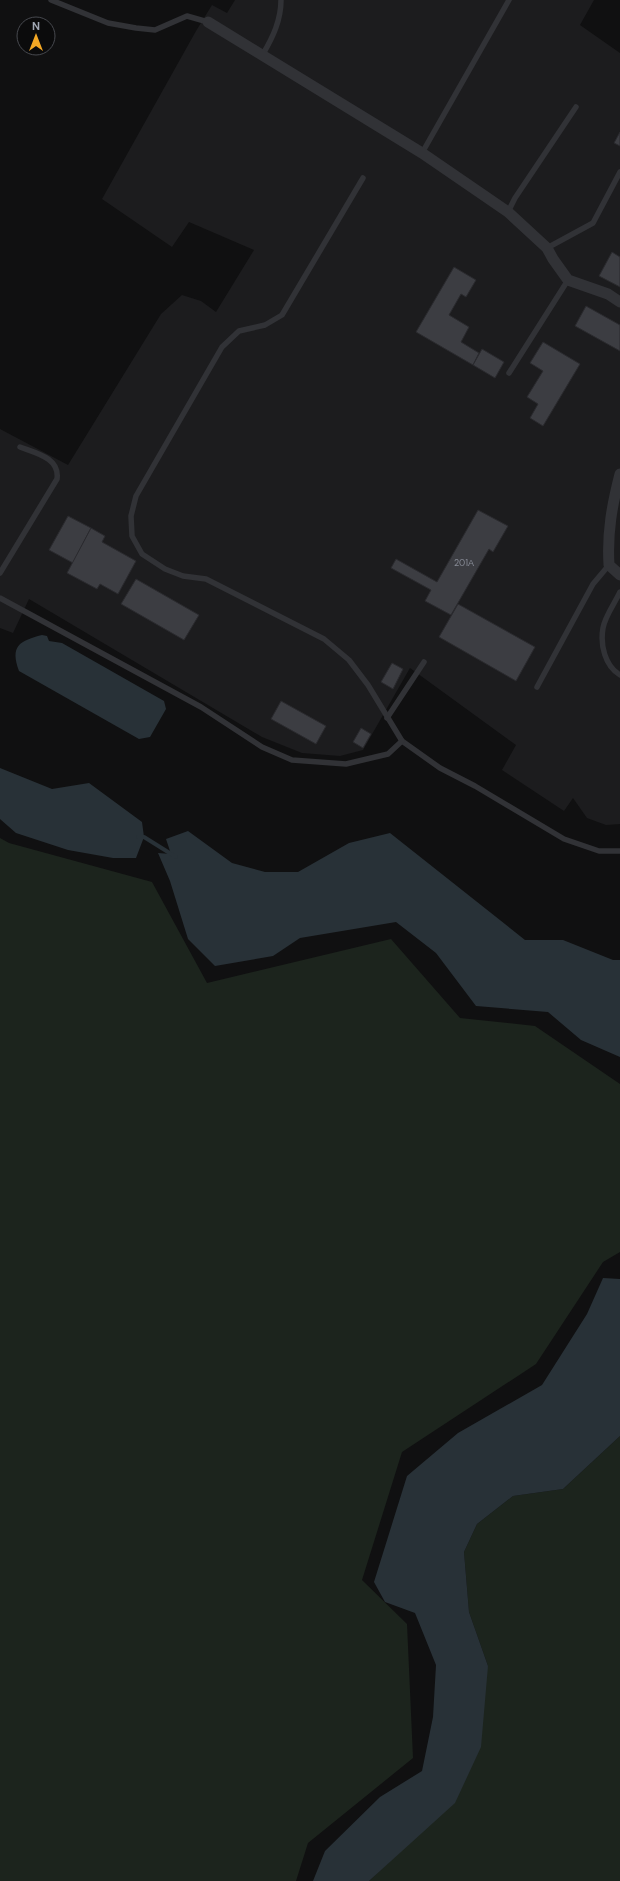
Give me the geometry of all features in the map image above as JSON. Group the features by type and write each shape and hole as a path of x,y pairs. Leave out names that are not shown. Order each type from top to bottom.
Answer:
{"street":[{"path":"208,22 263,54 422,154 508,212 547,248 568,280 608,294 620,302"},
{"path":"620,474 612,503 607,541 609,565 620,575"}],"lane":[{"path":"51,0 108,23 136,28 156,30 187,16 208,22"},
{"path":"263,54 271,41 281,15 281,0"},
{"path":"422,154 509,0"},
{"path":"508,212 515,198 576,107"},
{"path":"547,248 593,223 620,172"},
{"path":"363,178 282,315 265,325 240,331 222,346 136,496 131,516 132,536 142,554 165,569 183,576 206,579 324,639 349,660 368,685 402,741 440,768 475,786 564,839 599,851 620,851"},
{"path":"509,373 568,280"},
{"path":"0,573 57,479 58,472 55,464 40,454 20,447"},
{"path":"537,687 593,584 609,565"},
{"path":"620,592 603,627 602,641 606,658 613,671 620,675"},
{"path":"0,598 201,707 262,747 292,760 346,764 388,754 402,741"},
{"path":"387,718 424,662"}],"shaded area":[{"path":"235,0 594,0 580,25 620,53 620,824 606,825 587,818 573,798 564,811 502,770 516,745 410,668 363,750 340,756 302,753 262,737 29,599 13,633 0,628 0,429 68,465 161,314 182,295 201,301 216,312 254,250 189,222 172,247 102,199 212,5 227,13"},
{"path":"42,635 47,636 49,641 62,643 164,701 166,709 150,737 139,739 19,671 16,663 16,650 18,646 22,642"},
{"path":"0,768 52,789 89,783 142,822 144,837 136,858 113,858 68,850 16,833 0,819"},
{"path":"188,831 232,863 265,872 298,872 349,843 390,833 525,940 563,940 613,960 620,960 620,1057 581,1040 548,1012 476,1006 436,953 396,922 300,938 273,956 215,966 188,939 170,881 158,853 171,854 166,839"},
{"path":"0,838 9,843 152,882 207,983 391,939 460,1018 535,1026 620,1084 620,1252 603,1262 536,1364 402,1452 362,1580 407,1624 413,1758 308,1843 296,1881 0,1881"},
{"path":"603,1278 620,1279 620,1436 563,1489 513,1496 477,1524 464,1552 469,1612 488,1666 481,1747 455,1803 369,1881 313,1881 325,1851 380,1797 422,1771 433,1717 436,1665 415,1613 385,1602 374,1582 407,1476 458,1433 542,1385 587,1314"},
{"path":"620,1436 620,1881 369,1881 401,1851 488,1666 469,1612 464,1552 477,1524 513,1496 563,1489"}],"building":[{"path":"620,132 620,146 614,143"},
{"path":"612,252 620,257 620,287 599,276"},
{"path":"454,267 476,280 466,297 461,294 449,315 469,327 461,342 479,353 473,365 416,332"},
{"path":"586,306 620,325 620,351 575,326"},
{"path":"543,342 580,364 543,426 530,418 538,404 527,397 543,371 530,363"},
{"path":"482,349 504,362 495,378 473,365"},
{"path":"478,510 508,526 493,552 489,549 451,615 425,601 431,590 391,568 396,559 437,582"},
{"path":"68,516 91,528 73,563 49,550"},
{"path":"91,528 105,536 102,542 136,561 118,594 100,584 97,589 67,573"},
{"path":"136,579 199,615 184,640 121,604"},
{"path":"458,604 535,647 516,681 439,637"},
{"path":"392,663 403,669 393,689 381,682"},
{"path":"281,701 326,726 316,744 271,719"},
{"path":"361,728 371,734 363,748 353,742"}],"waterway":[{"path":"138,837 144,837 176,857"}]}
